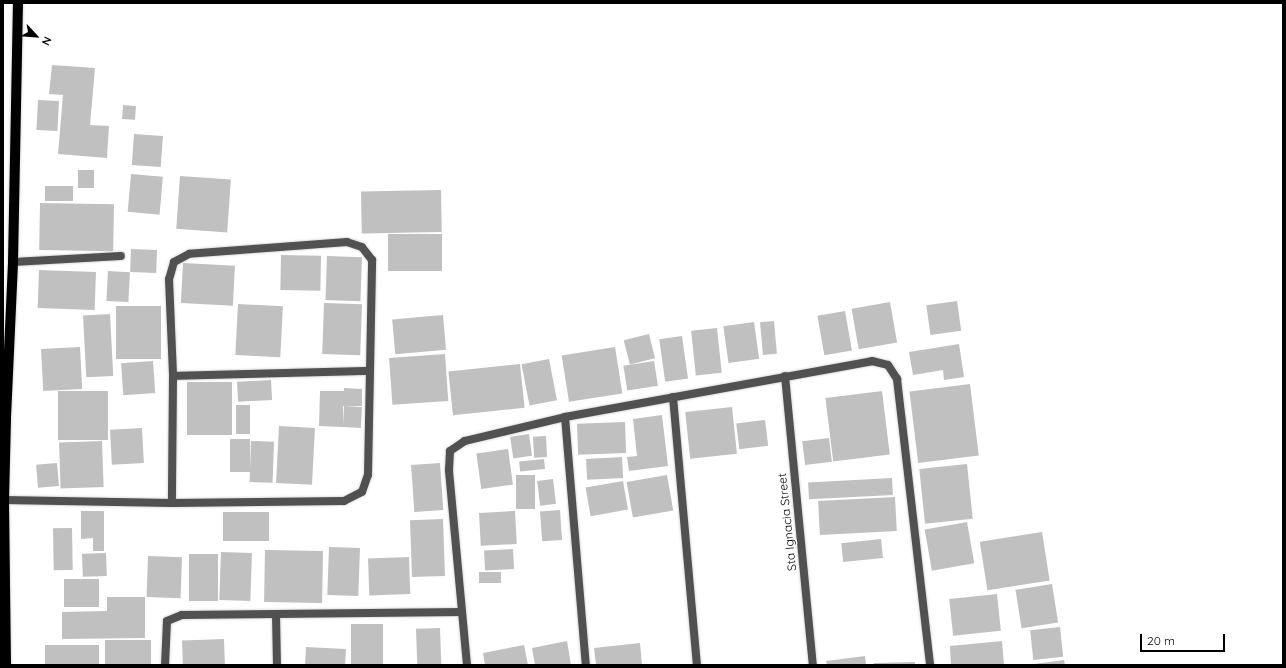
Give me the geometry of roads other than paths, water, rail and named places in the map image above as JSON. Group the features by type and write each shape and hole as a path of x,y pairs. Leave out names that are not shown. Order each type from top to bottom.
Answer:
{"main road":[{"path":"6,665 4,417 12,262 18,3"}],"street":[{"path":"4,500 172,503 344,501 362,492 368,475 372,260 362,247 347,242 190,254 174,262 169,279 173,376 172,503"},
{"path":"12,262 121,256"},
{"path":"467,665 449,470 450,451 465,441 565,417 872,361 888,364 897,379 930,665"},
{"path":"173,376 369,371"},
{"name":"Sta Ignacia Street","path":"785,376 813,665"},
{"path":"673,397 697,665"},
{"path":"565,417 586,665"},
{"path":"165,665 167,621 182,615 462,612"},
{"path":"276,614 277,665"}]}
